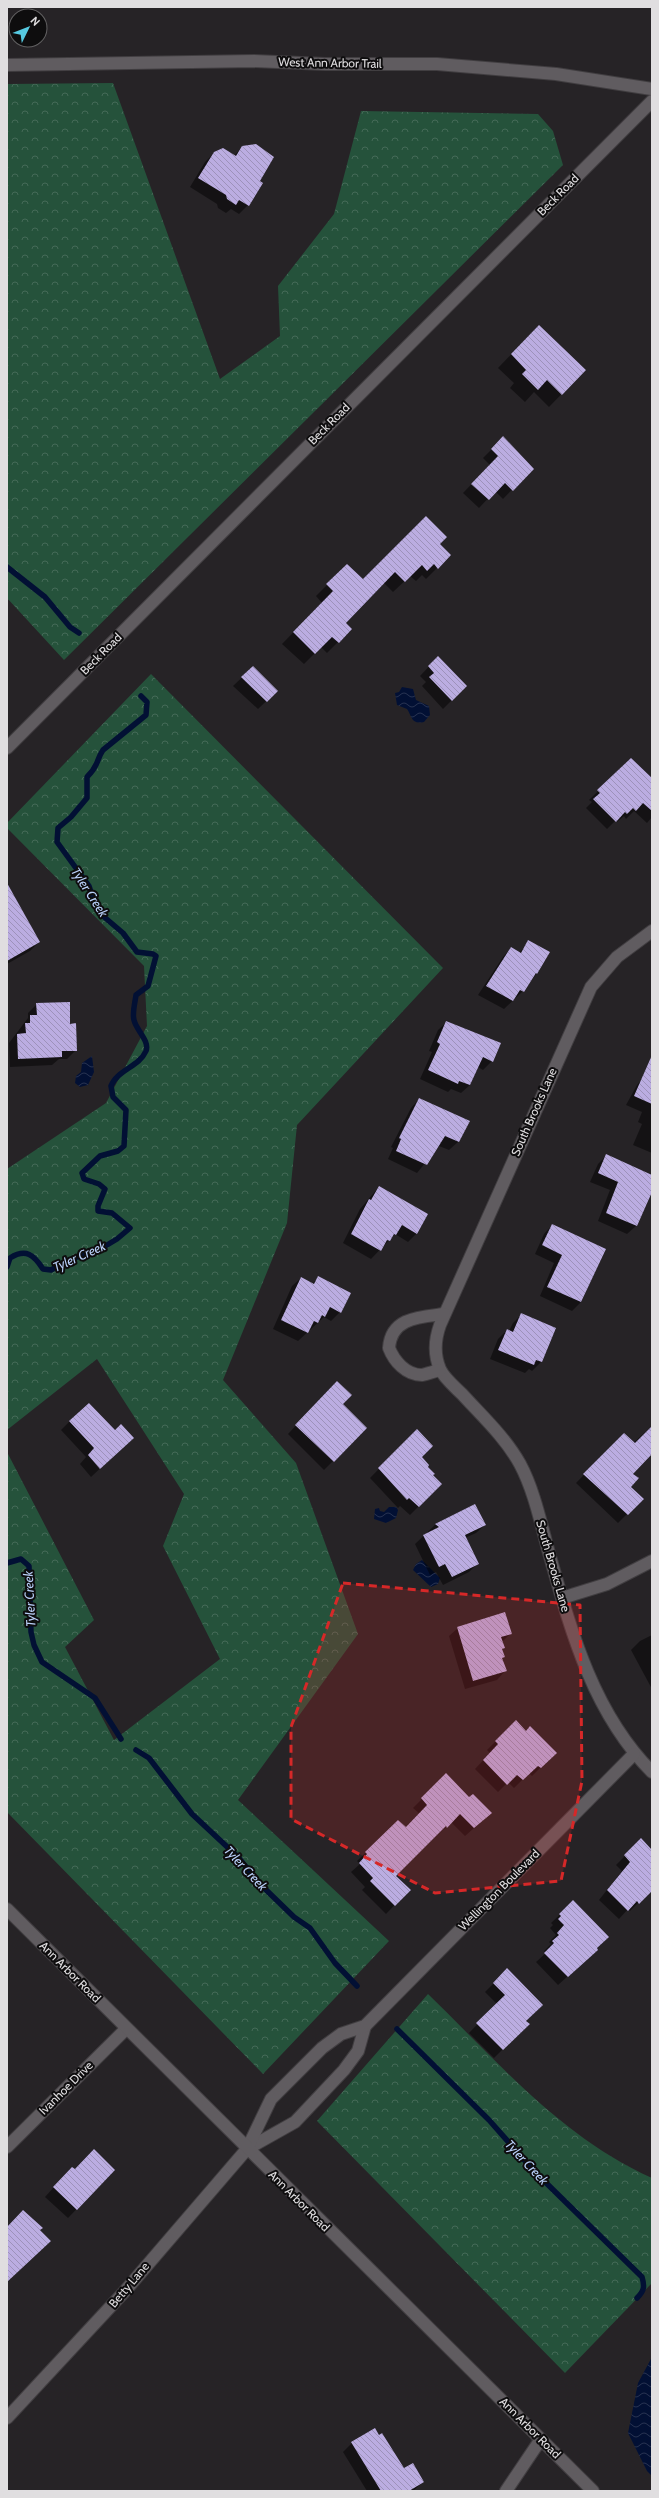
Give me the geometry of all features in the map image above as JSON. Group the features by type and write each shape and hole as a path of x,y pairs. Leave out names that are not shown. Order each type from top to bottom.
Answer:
{"street":[{"name":"West Ann Arbor Trail","path":"7,65 246,61 325,64 437,64 556,74 652,89"},
{"name":"Beck Road","path":"7,748 652,101"},
{"name":"South Brooks Lane","path":"652,930 617,957 591,988 444,1314 436,1334 435,1346 440,1370 504,1441 520,1464 533,1496 562,1598 587,1674 614,1725 634,1754 652,1772"},
{"path":"440,1370 422,1374 413,1373 398,1363 389,1348 392,1334 401,1324 414,1318 444,1314"},
{"path":"562,1598 607,1584 652,1561"},
{"name":"Wellington Boulevard","path":"247,2149 271,2099 322,2048 341,2034 364,2026 634,1754"},
{"name":"Ann Arbor Road","path":"7,1909 126,2029 593,2491"},
{"path":"247,2149 295,2122 344,2070 358,2051 364,2026"},
{"name":"Ivanhoe Drive","path":"7,2147 126,2029"},
{"name":"Betty Lane","path":"7,2418 115,2302 247,2149"},
{"path":"506,2491 541,2440"}],"highlighted area":[{"path":"343,1583 580,1605 582,1781 561,1881 435,1893 291,1819 291,1727"}],"green space":[{"path":"113,83 220,379 280,336 278,286 334,214 361,111 538,114 553,131 563,165 64,660 7,598 7,84"},
{"path":"151,674 443,968 297,1125 287,1223 223,1380 296,1463 358,1634 238,1800 389,1941 263,2074 7,1812 7,1452 94,1620 65,1647 114,1740 220,1659 163,1546 184,1494 97,1359 7,1430 7,1169 106,1103 147,1026 144,966 7,828 7,823"},
{"path":"428,1994 505,2071 560,2120 589,2142 619,2161 652,2178 652,2283 565,2373 317,2121"}],"water":[{"path":"402,687 413,689 416,700 429,706 430,715 424,722 420,723 414,721 407,709 397,705 395,693 399,692"},
{"path":"92,1056 94,1072 88,1085 80,1087 75,1083 76,1076 81,1072 82,1063"},
{"path":"389,1507 396,1507 398,1510 396,1518 386,1523 374,1519 375,1509 379,1508 380,1511 384,1512"},
{"path":"422,1560 440,1578 438,1584 431,1587 413,1570 416,1564"},
{"path":"652,2357 652,2476 647,2471 628,2433 638,2383"}],"building":[{"path":"256,144 274,157 260,181 263,183 249,206 239,200 236,205 227,199 226,195 198,178 214,152 223,148 236,156 242,146"},
{"path":"539,325 586,370 562,395 547,380 538,390 522,374 526,370 511,354"},
{"path":"503,436 534,469 513,491 505,483 489,500 471,484 498,456 491,449"},
{"path":"426,516 447,537 440,544 451,555 438,569 434,564 427,571 422,565 405,582 395,572 346,623 352,629 339,643 332,637 315,654 293,632 333,591 326,584 347,564 363,579"},
{"path":"438,656 467,686 452,701 429,677 434,673 428,666"},
{"path":"253,666 278,691 267,702 241,677"},
{"path":"631,758 652,778 652,811 643,803 636,811 633,808 627,814 625,812 616,822 593,799 600,793 597,790"},
{"path":"7,883 40,942 7,961"},
{"path":"528,940 550,952 524,992 520,990 513,1001 486,986 511,947 521,953"},
{"path":"70,1002 70,1024 76,1023 77,1051 62,1051 62,1057 18,1059 17,1034 26,1033 25,1023 30,1023 30,1015 37,1015 36,1003"},
{"path":"446,1021 501,1043 493,1062 483,1057 470,1085 459,1081 458,1084 428,1070 440,1044 437,1042"},
{"path":"652,1055 652,1104 634,1096"},
{"path":"419,1098 470,1121 459,1142 445,1136 427,1165 396,1151 401,1139 399,1138"},
{"path":"606,1154 652,1175 652,1192 637,1226 606,1213 618,1182 598,1173"},
{"path":"379,1186 428,1214 417,1234 402,1225 390,1241 387,1240 381,1251 351,1234 369,1199 371,1200"},
{"path":"552,1224 606,1249 581,1302 547,1287 562,1255 542,1245"},
{"path":"318,1276 351,1293 341,1313 330,1307 325,1317 322,1315 318,1323 314,1321 308,1333 281,1320 301,1277 314,1284"},
{"path":"521,1313 556,1328 542,1362 536,1360 534,1365 498,1350 507,1329 513,1332"},
{"path":"337,1381 352,1395 343,1404 367,1428 334,1462 295,1425"},
{"path":"89,1403 115,1430 121,1424 134,1438 100,1469 88,1455 94,1448 69,1421"},
{"path":"652,1426 652,1454 633,1474 639,1478 631,1487 644,1499 628,1515 583,1474 624,1433 635,1443"},
{"path":"417,1429 433,1446 422,1457 429,1465 428,1467 435,1474 433,1475 442,1484 419,1507 409,1498 407,1500 378,1468"},
{"path":"475,1504 486,1525 465,1535 479,1564 452,1577 445,1564 439,1567 423,1535 439,1527 435,1524"},
{"path":"505,1612 512,1634 501,1637 505,1648 502,1649 505,1657 502,1658 507,1671 473,1681 457,1627"},
{"path":"516,1720 526,1731 530,1726 557,1753 541,1768 538,1766 523,1780 517,1775 507,1785 483,1760 498,1744 495,1741"},
{"path":"446,1773 469,1797 473,1794 492,1813 474,1828 460,1814 447,1828 446,1826 396,1876 411,1890 395,1906 370,1881 373,1878 359,1863 367,1854 365,1852 398,1820 406,1827 427,1805 421,1798"},
{"path":"641,1838 652,1850 652,1891 639,1904 637,1901 628,1911 607,1890 630,1862 624,1855"},
{"path":"573,1900 609,1937 597,1948 598,1950 568,1977 544,1953 554,1943 552,1941 559,1935 557,1933 564,1925 558,1919 561,1916 559,1914"},
{"path":"507,1968 543,2005 526,2021 530,2024 503,2050 476,2023 505,1995 493,1983"},
{"path":"94,2149 115,2170 77,2210 53,2187 72,2167 75,2169"},
{"path":"23,2210 43,2228 40,2230 51,2241 7,2282 7,2227"},
{"path":"375,2428 379,2435 382,2433 404,2468 413,2463 424,2482 409,2491 381,2491 351,2442"}],"waterway":[{"name":"Tyler Creek","path":"7,567 45,597 70,627 79,633"},
{"name":"Tyler Creek","path":"7,1267 10,1258 25,1253 33,1257 43,1269 51,1270 69,1260 102,1248 117,1239 130,1228 112,1213 98,1211 98,1206 105,1189 99,1184 84,1179 82,1173 100,1156 118,1151 124,1146 126,1110 113,1097 111,1086 118,1076 138,1061 146,1051 146,1043 135,1024 133,1011 136,995 148,986 156,956 153,954 137,952 123,933 103,916 96,907 89,886 57,842 58,828 71,817 87,798 87,777 96,766 103,750 146,715 147,702 141,696"},
{"name":"Tyler Creek","path":"7,1563 21,1559 29,1566 31,1632 34,1645 42,1662 95,1698 121,1739"},
{"name":"Tyler Creek","path":"136,1750 149,1758 192,1814 238,1857 260,1884 294,1917 310,1928 335,1963 357,1986"},
{"name":"Tyler Creek","path":"397,2029 489,2120 535,2172 642,2277 643,2289 637,2298"}]}
